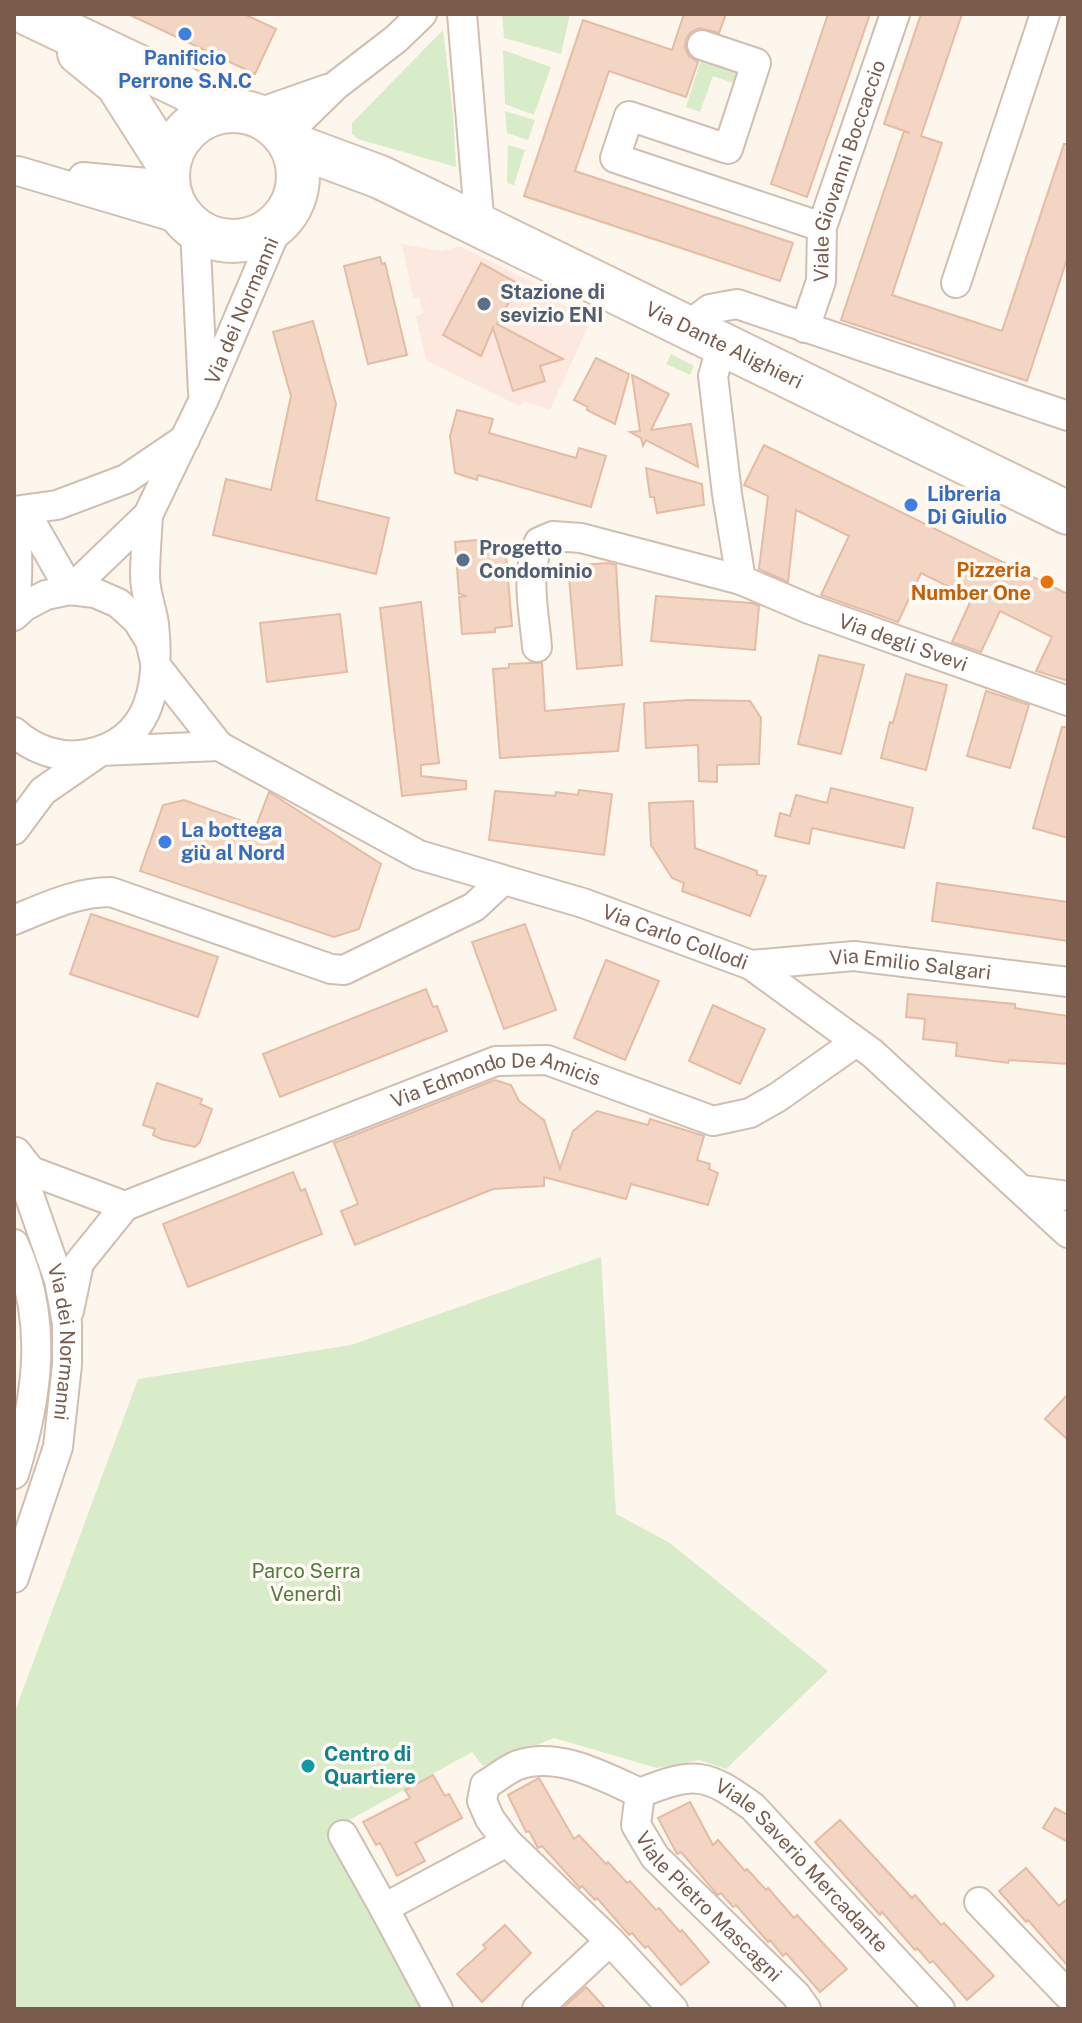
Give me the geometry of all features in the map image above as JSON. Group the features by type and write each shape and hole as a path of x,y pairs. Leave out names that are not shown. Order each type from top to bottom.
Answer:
{"main road":[{"name":"Via Dante Alighieri","path":"31,16 262,126 380,177 1068,513"},
{"name":"Via Dante Alighieri","path":"31,16 117,84 179,199"},
{"path":"287,211 299,171 262,126 204,117 180,136 179,199 208,237 238,241 267,232 287,211 342,184 380,177"}],"street":[{"path":"262,126 335,86 393,27 422,14"},
{"path":"462,14 480,228"},
{"name":"Viale Giovanni Boccaccio","path":"805,328 821,281 822,227 895,14"},
{"path":"956,283 1045,14"},
{"path":"702,45 756,63 728,149 629,116 615,158 822,227"},
{"path":"15,167 179,199"},
{"path":"15,167 179,199"},
{"name":"Via dei Normanni","path":"179,199 204,399"},
{"name":"Via dei Normanni","path":"148,515 204,399 287,211"},
{"path":"685,328 710,309 737,304 1066,408"},
{"path":"722,345 713,376 741,580"},
{"path":"14,512 57,505 126,479 185,438"},
{"path":"14,512 30,520 70,590"},
{"path":"14,512 18,541 18,586 14,613"},
{"path":"70,590 148,515"},
{"path":"14,830 43,791 125,738 143,717 154,692 154,624 145,579 148,515"},
{"name":"Via degli Svevi","path":"537,647 531,581 533,556 539,542 553,536 581,538 741,580 809,609 1068,701"},
{"path":"14,613 46,595 70,590 95,593 118,603 137,620 150,641 156,666 219,746"},
{"path":"15,740 53,754 74,756 101,751 219,746"},
{"name":"Via Carlo Collodi","path":"219,746 419,855 583,903 751,965 856,1042 1068,1233"},
{"path":"14,920 65,899 94,892 111,892 331,969 344,970 474,907 502,881"},
{"name":"Via Emilio Salgari","path":"751,965 854,956 1068,982"},
{"name":"Via Edmondo De Amicis","path":"125,1206 496,1061 547,1060 713,1121 750,1113 856,1042"},
{"path":"14,1151 31,1171 125,1206 79,1263 67,1323"},
{"name":"Via dei Normanni","path":"14,1151 59,1280 67,1323 67,1365 58,1447 14,1578"},
{"path":"1023,1190 1068,1196"},
{"name":"Via dei Normanni","path":"14,1244 35,1312 36,1367 32,1411 14,1474"},
{"path":"640,1793 587,1769 551,1761 518,1765 485,1785 482,1801 490,1819 507,1842 610,1941 673,2009"},
{"name":"Viale Saverio Mercadante","path":"640,1793 668,1782 703,1778 728,1789 753,1807 940,2009"},
{"name":"Viale Pietro Mascagni","path":"640,1793 636,1825 655,1857 796,1995 806,2009"},
{"path":"343,1835 438,2009"},
{"path":"384,1908 507,1842"},
{"path":"979,1902 1068,1995"},
{"path":"537,2009 610,1941"}],"shaded area":[{"path":"402,244 442,251 460,246 544,288 542,295 592,318 550,410 524,401 519,406 426,360 416,316 423,313 419,297 413,298"}],"green space":[{"path":"502,14 570,14 561,54 504,38"},
{"path":"443,30 456,167 358,139 352,134 352,123"},
{"path":"503,50 551,67 534,115 505,104"},
{"path":"702,56 739,68 738,81 733,83 713,76 700,112 686,107"},
{"path":"505,111 535,120 528,140 507,133"},
{"path":"508,145 525,150 514,185 507,183"},
{"path":"671,354 694,366 690,375 666,364"},
{"name":"Parco Serra Venerdì","path":"601,1257 616,1514 670,1543 828,1671 726,1769 699,1760 657,1768 554,1738 483,1766 472,1752 328,1832 427,2009 14,2009 14,1714 138,1379 351,1345"}],"building":[{"path":"128,14 244,14 276,29 255,74"},
{"path":"684,14 726,14 719,33 699,28 686,39 685,48 689,56 698,62 686,97 609,71 575,171 793,243 780,281 524,196 583,20 672,50"},
{"path":"828,14 870,14 807,197 771,184"},
{"path":"921,14 962,14 921,136 942,143 892,295 1002,331 1064,144 1068,144 1068,256 1027,381 841,320 904,131 910,133 884,124"},
{"path":"380,257 382,264 385,263 407,355 368,364 344,266"},
{"name":"Stazione di sevizio ENI","path":"481,263 519,284 497,324 563,359 540,366 545,381 513,391 493,328 481,356 443,335"},
{"path":"313,321 336,404 316,500 389,518 376,574 213,535 226,479 271,490 291,396 273,332"},
{"path":"596,358 629,374 615,424 574,400"},
{"path":"632,375 669,394 651,430 691,424 698,467 646,440 643,446 641,438 630,432 640,431"},
{"path":"457,410 493,419 489,433 576,458 579,448 606,456 591,507 478,475 477,480 455,473 450,436"},
{"path":"764,445 1068,594 1068,681 1036,671 1052,637 1000,611 981,652 952,642 972,598 921,573 898,622 821,595 849,536 796,510 788,582 759,569 768,496 744,485"},
{"path":"646,468 702,484 704,505 657,513 654,497 650,497"},
{"path":"489,539 490,544 505,543 512,626 495,628 495,632 462,634 459,597 467,596 459,594 455,542"},
{"path":"616,565 622,665 577,669 568,566"},
{"path":"656,596 759,606 755,650 651,641"},
{"path":"421,602 439,763 421,765 421,776 466,781 466,789 402,796 380,608"},
{"path":"340,614 347,672 267,682 260,623"},
{"path":"819,655 864,665 841,754 798,744"},
{"path":"542,663 545,711 624,704 618,751 500,758 493,669 509,668 509,664"},
{"path":"906,674 947,685 926,770 881,758"},
{"path":"986,691 1029,705 1010,768 967,756"},
{"path":"750,701 761,718 759,764 717,765 717,782 699,781 698,745 646,748 644,703"},
{"path":"1062,727 1068,727 1068,838 1033,828"},
{"path":"831,788 913,808 904,848 812,828 809,844 775,836 780,813 790,816 796,795 827,803"},
{"path":"579,790 612,794 604,855 489,840 495,791 555,796 556,792 578,795"},
{"path":"269,792 381,864 359,929 334,937 140,871 163,805 184,800 256,826"},
{"path":"693,801 695,848 766,876 750,916 682,891 684,883 672,878 651,845 649,803"},
{"path":"937,883 1068,902 1068,941 932,921"},
{"path":"91,914 218,957 198,1017 70,974"},
{"path":"525,924 556,1010 504,1029 472,942"},
{"path":"606,960 659,981 625,1060 574,1038"},
{"path":"426,989 447,1031 280,1097 263,1054"},
{"path":"908,994 1015,1004 1015,1008 1068,1016 1068,1064 1009,1060 1008,1063 956,1056 957,1043 923,1039 925,1019 906,1017"},
{"path":"713,1005 765,1029 740,1084 689,1061"},
{"path":"495,1080 511,1085 519,1101 544,1120 560,1168 573,1131 597,1111 648,1125 650,1119 704,1136 697,1160 710,1164 709,1169 718,1173 708,1205 631,1184 626,1199 544,1177 544,1186 493,1189 355,1245 341,1211 358,1204 334,1143"},
{"path":"157,1083 202,1099 200,1104 212,1109 200,1142 195,1147 161,1139 153,1135 155,1129 143,1125"},
{"path":"293,1172 301,1191 305,1189 322,1234 188,1287 163,1224"},
{"path":"1068,1394 1068,1440 1045,1419"},
{"path":"433,1775 445,1796 449,1794 462,1818 415,1843 425,1861 397,1876 380,1843 376,1845 363,1822 410,1798 405,1790"},
{"path":"539,1778 574,1839 579,1835 627,1883 630,1881 656,1910 659,1908 680,1932 682,1930 709,1962 681,1985 648,1946 645,1948 632,1933 629,1935 597,1898 595,1900 582,1886 580,1888 542,1846 538,1848 529,1831 526,1832 508,1795"},
{"path":"690,1802 713,1845 718,1840 794,1918 797,1915 847,1969 820,1992 786,1953 783,1956 736,1905 733,1907 721,1893 716,1893 681,1852 677,1854 658,1818"},
{"path":"1055,1808 1068,1815 1068,1842 1043,1828"},
{"path":"840,1820 912,1898 915,1895 994,1976 967,2000 933,1961 930,1963 917,1948 915,1950 882,1912 880,1915 815,1842"},
{"path":"1026,1868 1059,1906 1068,1898 1068,1966 999,1891"},
{"path":"505,1925 531,1953 482,2002 457,1974 486,1948 483,1945"},
{"path":"586,1987 606,2009 562,2009"}],"place":[{"name":"Panificio Perrone S.N.C","path":"185,34"},
{"name":"Stazione di sevizio ENI","path":"484,304"},
{"name":"Libreria Di Giulio","path":"911,505"},
{"name":"Progetto Condominio","path":"463,560"},
{"name":"Pizzeria Number One","path":"1047,582"},
{"name":"La bottega giù al Nord","path":"165,842"},
{"name":"Centro di Quartiere","path":"308,1766"}]}
